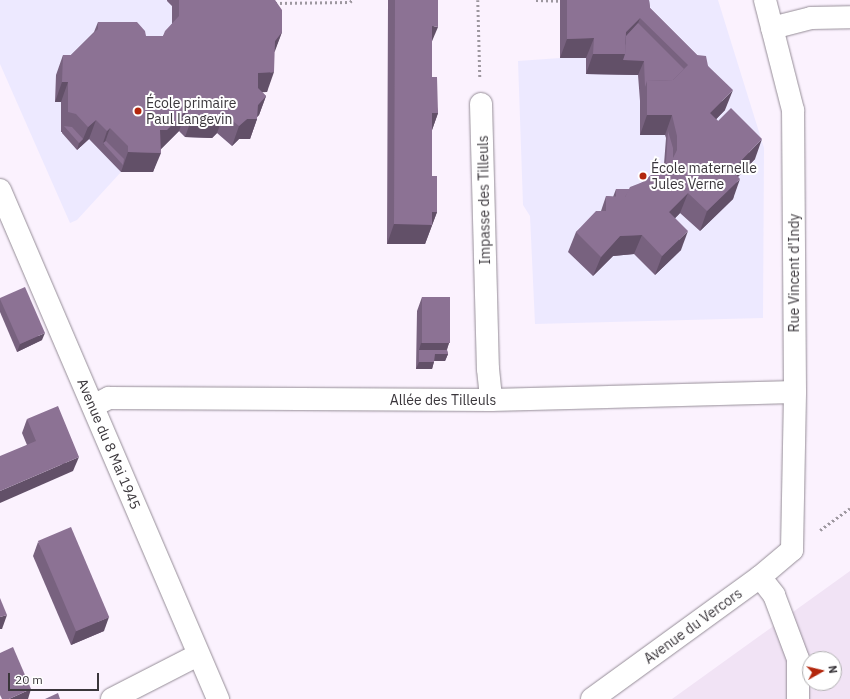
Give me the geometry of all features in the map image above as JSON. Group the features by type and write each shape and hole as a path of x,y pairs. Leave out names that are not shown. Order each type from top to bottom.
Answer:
{"street":[{"name":"Rue Vincent d'Indy","path":"765,0 793,110 795,392 792,550"},
{"path":"772,28 811,18 850,18"},
{"name":"Impasse des Tilleuls","path":"481,104 488,369 491,400"},
{"name":"Avenue du 8 Mai 1945","path":"0,190 8,233 93,406 218,699"},
{"name":"Allée des Tilleuls","path":"93,406 109,398 491,400 795,392"},
{"name":"Avenue du Vercors","path":"592,699 760,577 792,550"},
{"path":"760,577 774,595 798,659 798,699"},
{"path":"112,699 198,655"}],"path":[{"path":"272,3 316,1 350,2 352,0"},
{"path":"478,0 481,104"},
{"path":"536,0 560,1"}],"shaded area":[{"name":"École primaire Paul Langevin","path":"0,0 253,0 267,60 251,93 250,139 239,139 232,146 217,133 212,138 185,137 179,131 160,150 153,150 153,172 121,172 77,220 70,223 0,64"},
{"name":"École maternelle Jules Verne","path":"560,0 718,0 764,148 763,318 535,324 530,216 523,205 518,61 560,58"},
{"path":"850,571 850,699 672,699"}],"building":[{"path":"179,0 275,0 282,10 282,32 275,41 274,72 258,73 258,88 266,96 258,105 257,119 247,119 239,126 224,114 219,118 192,118 186,111 167,130 160,130 161,153 128,152 128,146 110,128 107,131 96,120 88,127 76,114 68,112 68,82 62,82 63,55 71,55 98,29 98,22 137,22 145,31 146,36 163,36 165,31 179,16"},
{"path":"395,0 438,0 438,27 432,26 432,77 437,77 438,113 432,113 432,176 437,176 437,212 432,212 432,225 394,224"},
{"path":"567,0 649,0 650,8 697,55 706,56 708,66 733,90 710,113 718,121 731,108 762,139 732,170 740,179 707,211 688,193 669,212 688,231 662,256 642,235 620,236 601,257 576,232 596,211 606,211 606,196 625,197 630,187 643,182 663,165 672,160 677,150 677,136 672,115 647,115 647,81 673,80 688,65 640,18 626,32 625,54 593,54 594,38 567,39"},
{"path":"638,23 684,69 673,80 647,81 645,87 644,61 623,60 625,54 626,36"},
{"path":"64,126 72,127 83,139 79,143"},
{"path":"668,131 673,148 673,159 665,164 666,162"},
{"path":"106,141 124,159 123,165 103,143"},
{"path":"616,189 630,189 625,197 616,197"},
{"path":"25,287 45,333 20,344 0,298"},
{"path":"422,297 450,297 450,343 422,343"},
{"path":"419,350 447,350 448,354 435,354 434,362 419,362"},
{"path":"58,406 79,457 0,491 0,456 36,441 27,419"},
{"path":"71,527 109,617 76,631 38,541"},
{"path":"0,598 7,615 0,617"},
{"path":"13,647 31,689 9,699 2,699 0,695 0,653"},
{"path":"58,693 60,699 45,699"}],"place":[{"name":"École primaire Paul Langevin","path":"138,111"},
{"name":"École maternelle Jules Verne","path":"643,176"}]}
